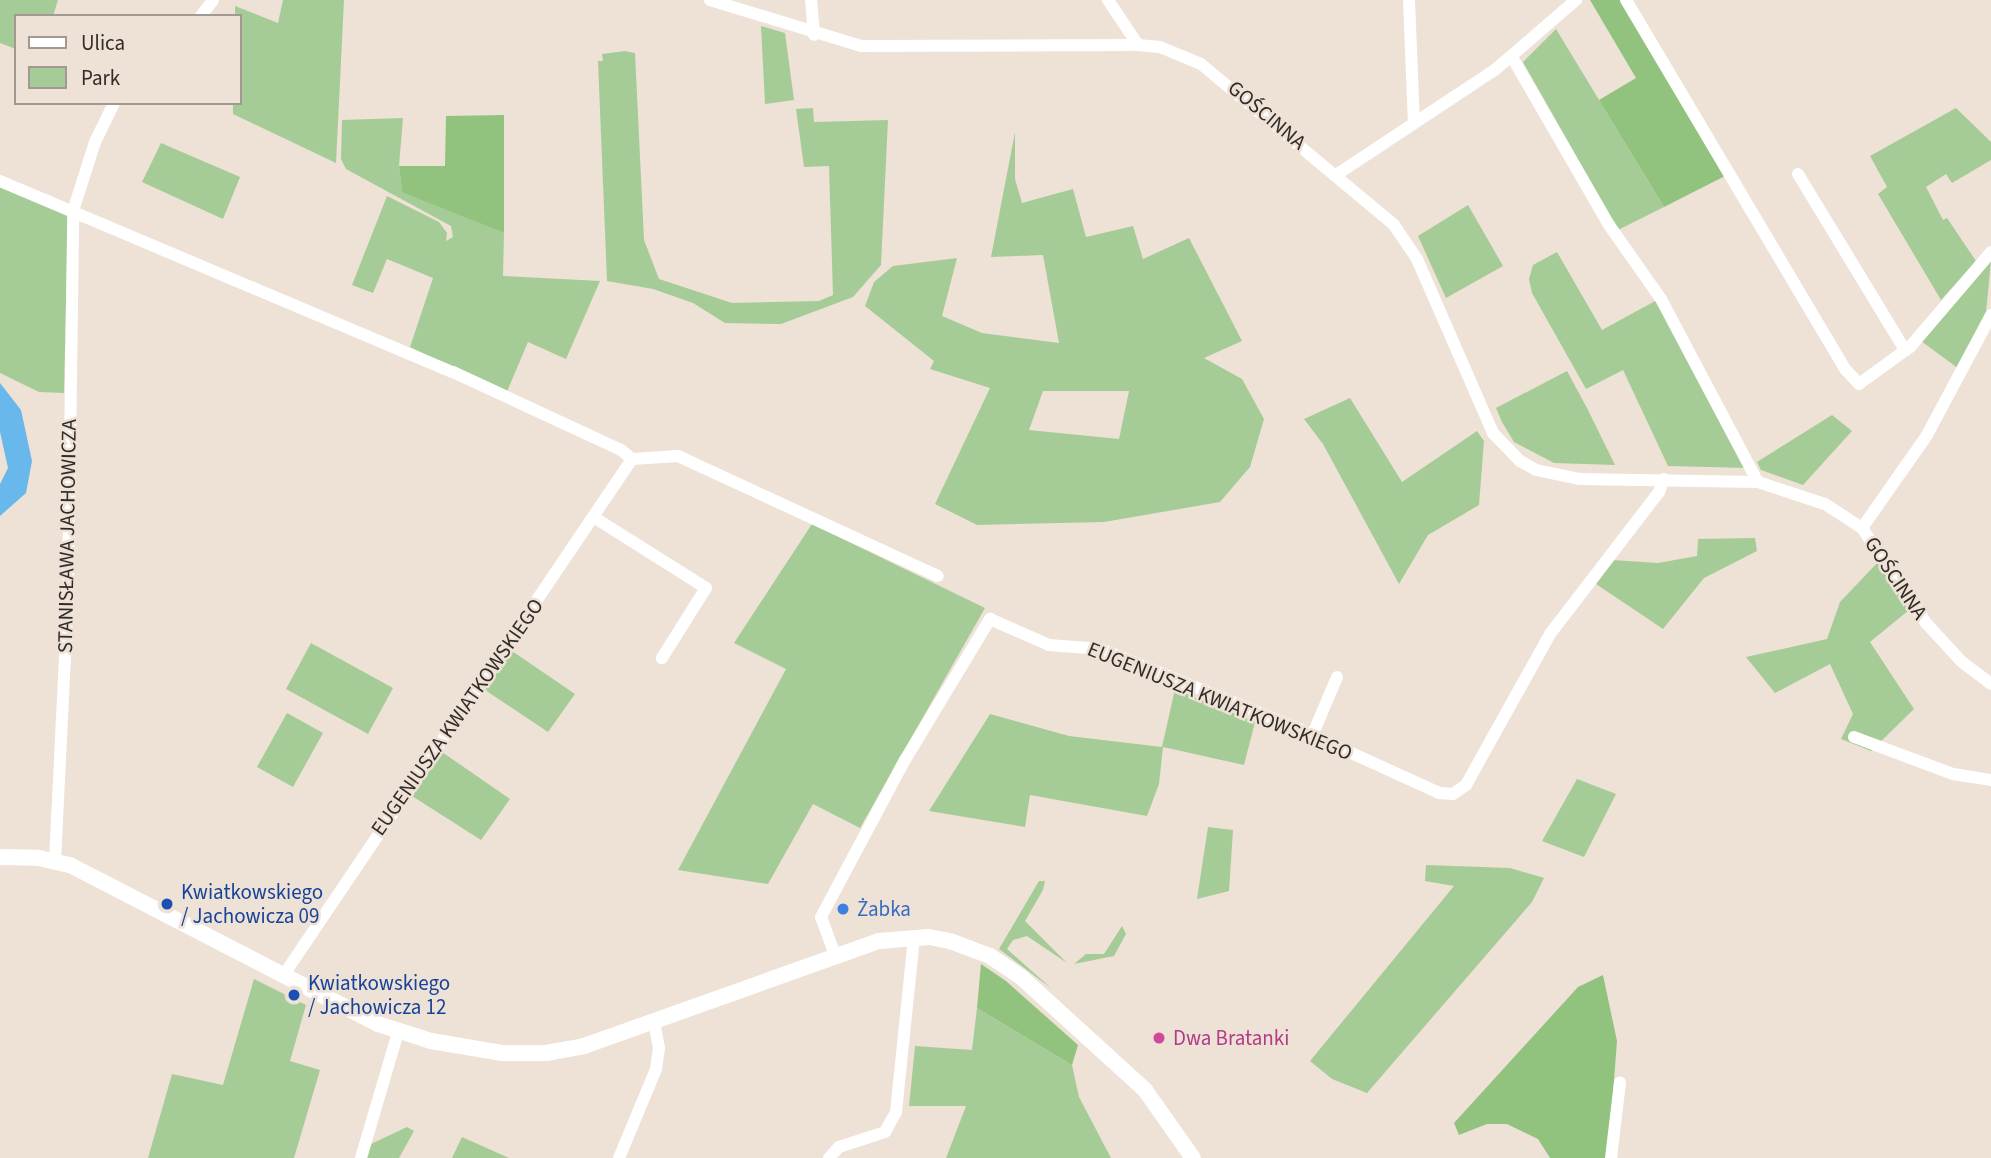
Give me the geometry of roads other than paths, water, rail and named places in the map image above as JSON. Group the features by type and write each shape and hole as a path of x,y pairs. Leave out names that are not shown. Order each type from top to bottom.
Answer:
{"street":[{"name":"GOŚCINNA","path":"710,0 814,34 862,46 1138,45 1179,53 1222,77 1380,211 1411,250 1483,413 1506,449 1536,470 1555,476 1758,482 1825,504 1861,528 1926,623 1962,662 1991,684"},
{"path":"811,0 814,34"},
{"path":"1108,0 1138,45"},
{"path":"1409,0 1414,123"},
{"path":"1336,175 1512,57 1576,0"},
{"path":"1626,0 1846,370 1859,384 1905,350 1991,253"},
{"path":"1512,57 1609,225 1661,299 1758,482"},
{"name":"STANISŁAWA JACHOWICZA","path":"55,861 68,591 73,211 95,142 113,105"},
{"path":"1798,174 1905,350"},
{"path":"0,181 453,372 621,450 632,460 678,456 938,576"},
{"path":"1861,528 1927,435 1991,315"},
{"name":"EUGENIUSZA KWIATKOWSKIEGO","path":"283,976 324,909 595,518 632,460"},
{"name":"EUGENIUSZA KWIATKOWSKIEGO","path":"835,954 821,917 905,760 990,619 1049,645 1101,649 1312,736 1439,793 1453,794 1466,785 1550,634 1658,492 1664,479"},
{"path":"595,518 706,588 662,659"},
{"path":"1312,736 1337,677"},
{"path":"1854,737 1953,774 1991,780"},
{"path":"0,857 55,861 88,873 283,976 398,1032 454,1046 523,1055 584,1046 835,954 879,941 914,937 971,947 1021,977 1146,1090 1193,1158"},
{"path":"829,1158 839,1147 885,1132 899,1104 914,937"},
{"path":"619,1158 656,1069 659,1048 654,1022"},
{"path":"362,1158 398,1032"},
{"path":"1611,1158 1620,1083"}],"water":[{"path":"0,383 21,410 32,461 26,493 0,516 0,484 8,468 0,432"}],"place":[{"name":"Kwiatkowskiego / Jachowicza 09","path":"167,904"},
{"name":"Żabka","path":"843,909"},
{"name":"Kwiatkowskiego / Jachowicza 12","path":"294,995"},
{"name":"Dwa Bratanki","path":"1159,1038"}]}
